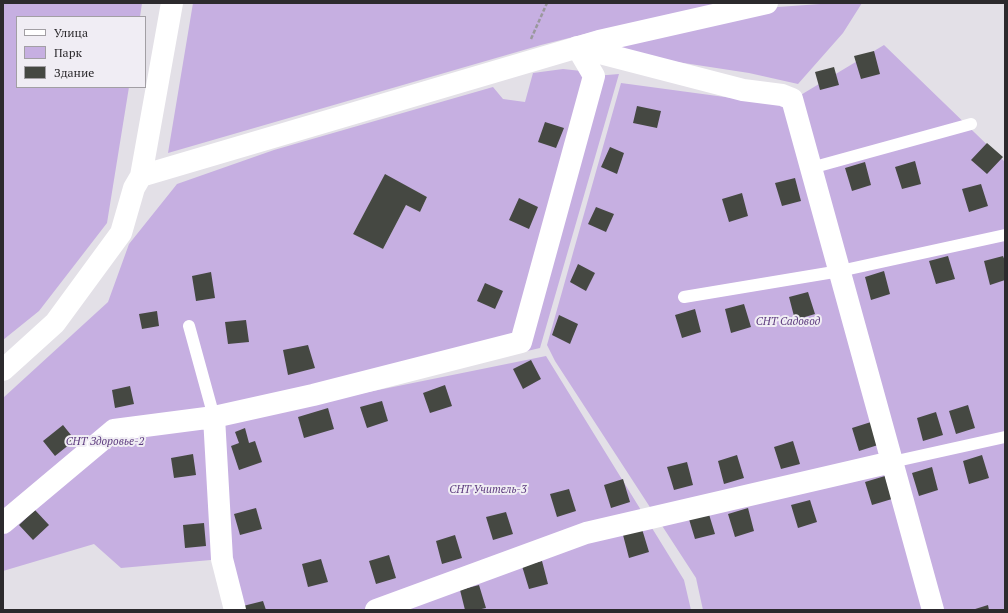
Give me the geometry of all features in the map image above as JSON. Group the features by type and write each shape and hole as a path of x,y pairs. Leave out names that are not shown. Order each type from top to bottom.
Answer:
{"street":[{"path":"3,370 55,324 121,233 134,188 141,176 172,3"},
{"path":"141,176 577,47 745,6 767,3"},
{"path":"577,47 743,90 782,95 792,99 933,610"},
{"path":"3,523 114,430 214,417 313,395 521,342 594,76 577,47"},
{"path":"214,417 222,558 235,610"},
{"path":"376,610 586,532 892,462"}],"lane":[{"path":"811,168 971,124"},
{"path":"684,297 840,271 1005,235"},
{"path":"189,326 214,417"},
{"path":"892,462 1005,437"}],"path":[{"path":"521,64 547,3"}],"green space":[{"path":"3,3 142,3 140,16 16,16 16,88 129,88 107,223 39,311 3,340"},
{"path":"193,3 743,3 593,32 541,45 168,153"},
{"path":"834,3 862,3 843,33 798,84 749,73 612,52 606,46 778,7"},
{"name":"СНТ Садовод","path":"884,45 1005,162 1005,610 703,610 696,578 555,361 547,345 621,83 784,105"},
{"path":"563,69 600,73 595,76 619,74 540,348 250,416 546,356 684,580 691,610 239,610 222,559 121,568 94,544 3,571 3,398 108,302 129,244 177,184 274,150 493,87 503,99 525,102 533,73","holes":["385,175 427,197 420,212 406,205 383,249 353,234"]}],"building":[{"path":"874,51 880,74 861,79 854,56"},
{"path":"834,67 839,85 820,90 815,72"},
{"path":"637,106 661,111 657,128 633,123"},
{"path":"545,122 564,128 556,148 538,142"},
{"path":"987,143 1003,157 987,174 971,160"},
{"path":"610,147 624,153 617,174 601,167"},
{"path":"915,161 921,184 902,189 895,167"},
{"path":"865,162 871,185 852,191 845,168"},
{"path":"385,174 427,197 420,212 406,205 383,249 353,234"},
{"path":"795,178 801,201 782,206 775,183"},
{"path":"981,184 988,206 969,212 962,189"},
{"path":"742,193 748,216 729,222 722,199"},
{"path":"519,198 538,207 529,229 509,220"},
{"path":"596,207 614,214 606,232 588,224"},
{"path":"948,256 955,279 936,284 929,261"},
{"path":"1003,256 1005,261 1005,280 990,285 984,261"},
{"path":"578,264 595,273 586,291 570,282"},
{"path":"884,271 890,294 871,300 865,277"},
{"path":"211,272 215,298 196,301 192,276"},
{"path":"485,283 503,291 495,309 477,301"},
{"path":"808,292 815,314 795,320 789,297"},
{"path":"744,304 751,327 731,333 725,309"},
{"path":"695,309 701,332 682,338 675,315"},
{"path":"157,311 159,326 142,329 139,314"},
{"path":"559,315 578,324 570,344 552,335"},
{"path":"246,320 249,342 228,344 225,322"},
{"path":"308,345 315,368 288,375 283,350"},
{"path":"531,360 541,379 523,389 513,369"},
{"path":"445,385 452,406 430,413 423,393"},
{"path":"130,386 134,404 115,408 112,390"},
{"path":"382,401 388,421 367,428 360,407"},
{"path":"968,405 975,428 956,434 949,411"},
{"path":"328,408 334,429 304,438 298,417"},
{"path":"936,412 943,435 923,441 917,418"},
{"path":"871,422 878,445 859,451 852,428"},
{"path":"63,425 75,440 55,456 43,441"},
{"path":"245,428 249,443 255,441 262,462 239,470 231,446 239,443 235,432"},
{"path":"793,441 800,464 781,469 774,447"},
{"path":"193,454 196,475 174,478 171,458"},
{"path":"737,455 744,478 724,484 718,461"},
{"path":"982,455 989,478 969,484 963,461"},
{"path":"687,462 693,485 674,490 667,467"},
{"path":"932,467 938,490 919,496 912,473"},
{"path":"885,476 892,499 872,505 865,482"},
{"path":"623,479 630,502 611,508 604,485"},
{"path":"569,489 576,511 557,517 550,494"},
{"path":"810,500 817,522 798,528 791,505"},
{"path":"256,508 262,529 240,535 234,514"},
{"path":"748,508 754,531 735,537 728,514"},
{"path":"35,510 49,525 33,540 19,525"},
{"path":"708,511 715,534 695,539 688,516"},
{"path":"506,512 513,534 493,540 486,517"},
{"path":"204,523 206,546 185,548 183,525"},
{"path":"642,529 649,552 629,558 623,535"},
{"path":"455,535 462,558 442,564 436,541"},
{"path":"389,555 396,578 376,584 369,561"},
{"path":"321,559 328,582 308,587 302,564"},
{"path":"542,561 548,584 529,589 522,566"},
{"path":"479,585 486,608 465,610 460,590"},
{"path":"263,601 266,610 245,610 243,606"},
{"path":"988,605 989,610 972,610"}],"park label":[{"name":"СНТ Здоровье-2","path":"105,442"},
{"name":"СНТ Учитель-3","path":"488,490"}]}
